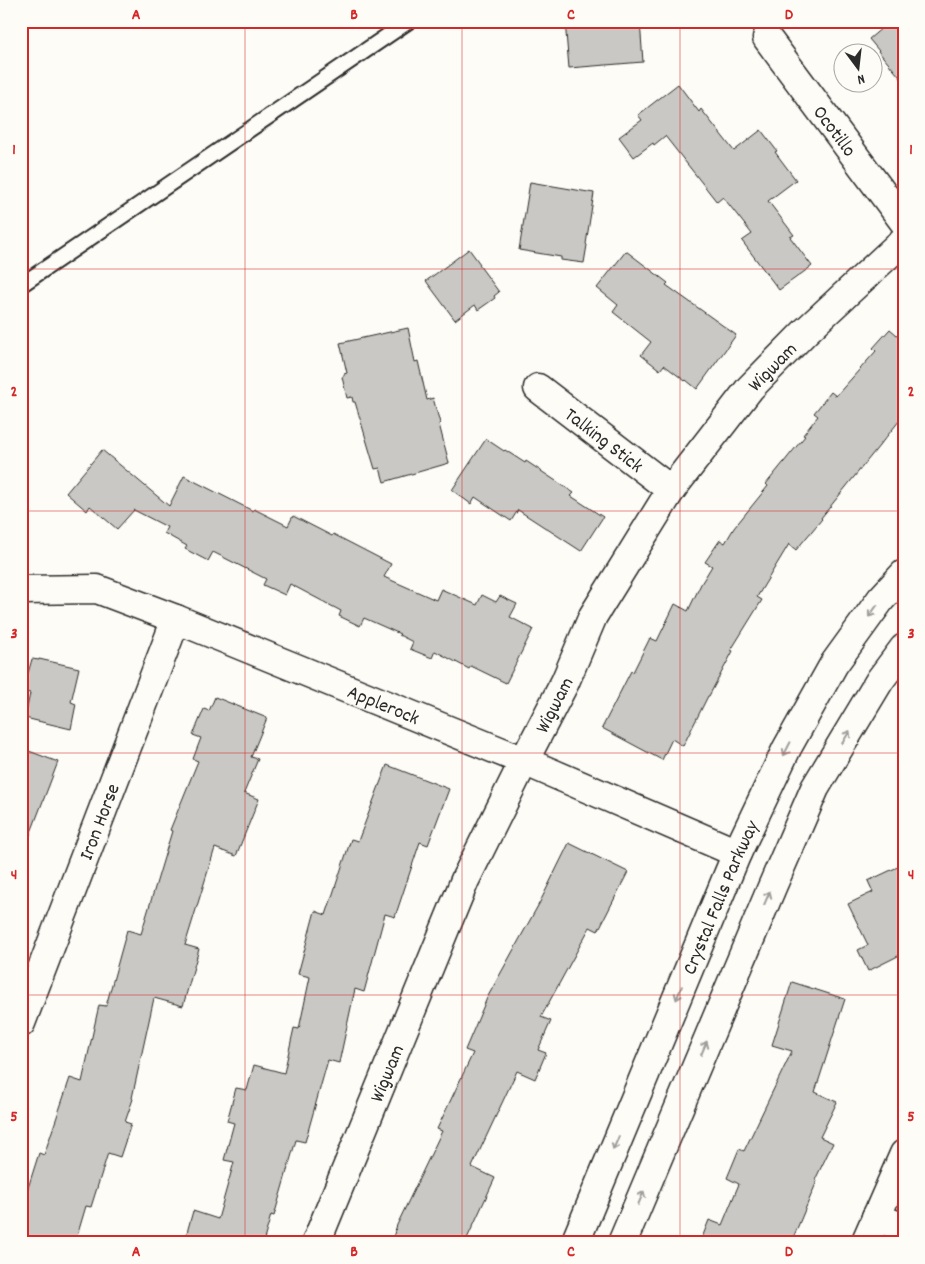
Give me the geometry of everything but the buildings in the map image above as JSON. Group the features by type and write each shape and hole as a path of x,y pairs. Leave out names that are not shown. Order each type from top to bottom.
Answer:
{"street":[{"name":"Ocotillo","path":"768,38 904,222"},
{"name":"Wigwam","path":"316,1243 465,880 524,761 566,682 593,616 671,490 750,388 806,331 904,240"},
{"name":"Talking Stick","path":"538,388 671,490"},
{"name":"Crystal Falls Parkway","path":"575,1243 737,853 787,748 834,664 881,599 904,574"},
{"name":"Applerock","path":"21,590 96,589 176,619 524,761 737,853"},
{"name":"Iron Horse","path":"21,1023 176,619"},
{"path":"622,1243 772,887 816,788 880,680 904,648"},
{"path":"864,1243 904,1154"},
{"path":"876,1217 904,1228"}],"lane":[{"path":"21,285 409,21"}]}
